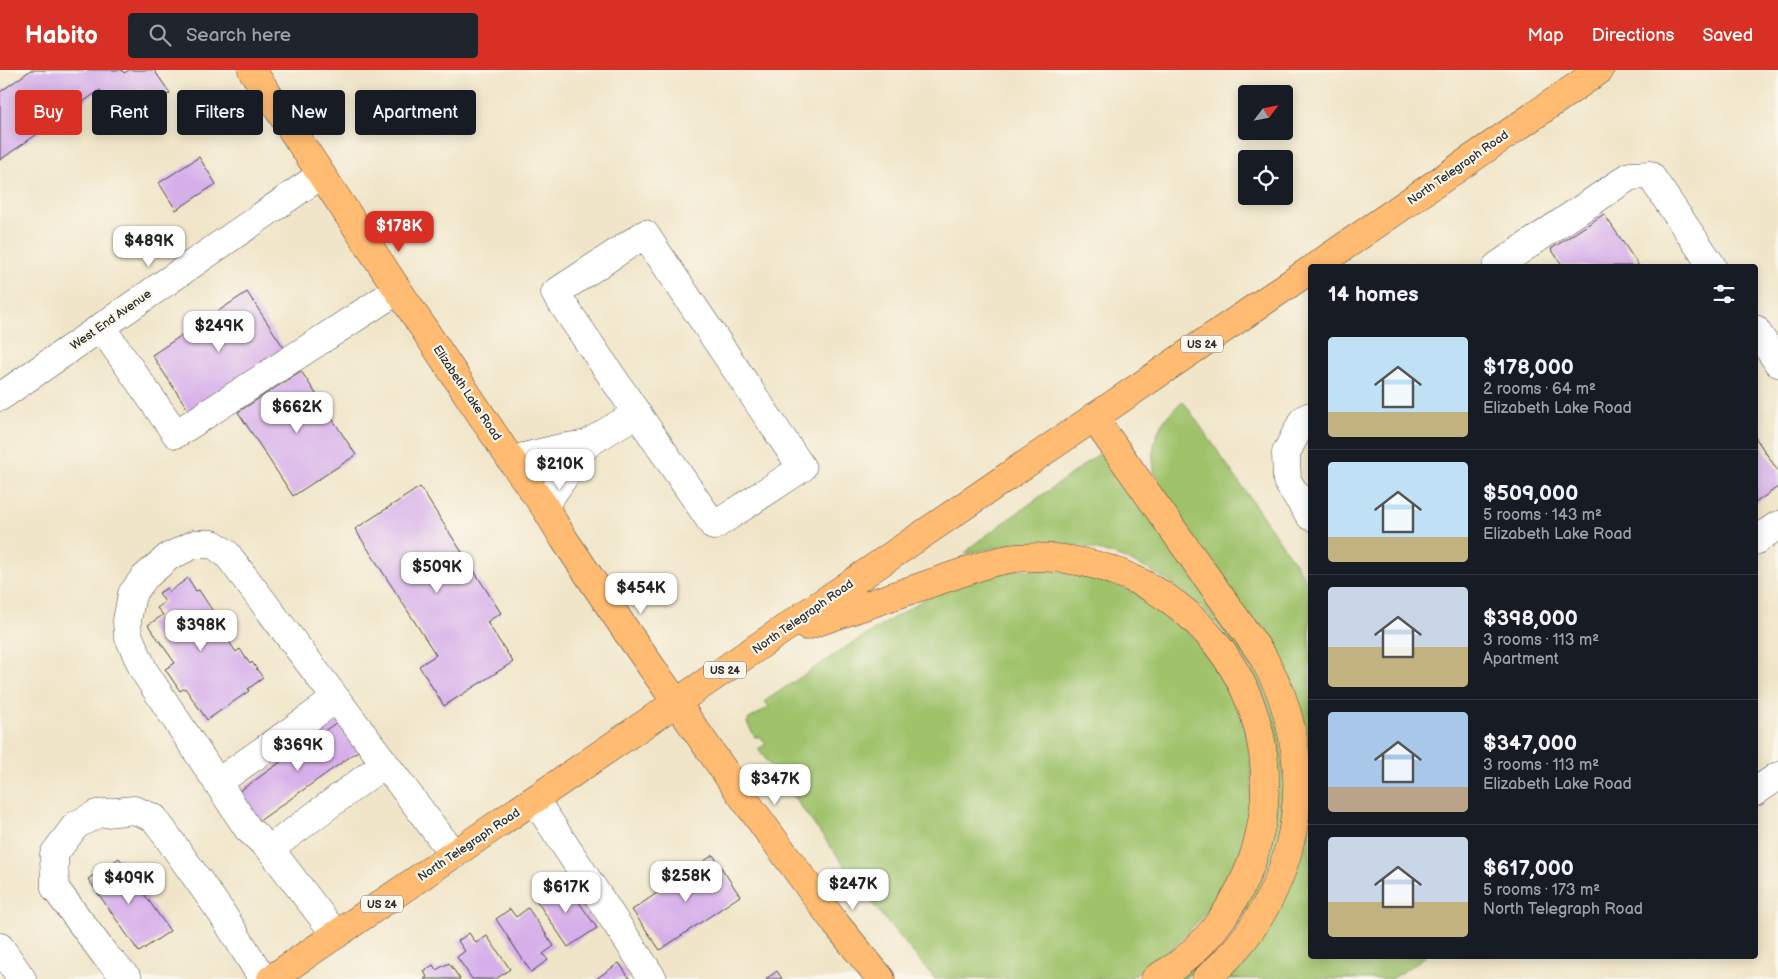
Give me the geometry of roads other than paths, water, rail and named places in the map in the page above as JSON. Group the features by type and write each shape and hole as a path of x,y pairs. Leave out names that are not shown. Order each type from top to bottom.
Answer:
{"main road":[{"name":"Elizabeth Lake Road","path":"252,70 511,460 544,506 567,544 676,704 813,894 881,979"},
{"name":"North Telegraph Road","path":"1319,264 1600,70"},
{"name":"North Telegraph Road","path":"271,979 1308,271"},
{"path":"1093,417 1262,655 1281,695 1294,743 1297,796 1291,838 1284,867 1275,889 1251,931 1237,950 1206,979"},
{"path":"774,637 986,564 1015,558 1058,558 1100,566 1119,572 1154,589 1194,619 1229,660 1250,702 1262,745 1266,787 1264,808 1259,838 1249,869 1239,892 1226,913 1196,949 1155,979"}],"street":[{"name":"West End Avenue","path":"0,397 321,174"},
{"path":"1500,264 1630,176 1650,175 1711,264"},
{"path":"645,234 802,468 714,526 637,414 555,293 645,234"},
{"path":"101,327 176,434 398,290"},
{"path":"1758,333 1778,363"},
{"path":"511,460 560,448 587,444 637,414"},
{"path":"1308,417 1303,420 1286,452 1287,482 1308,513"},
{"path":"544,506 587,444"},
{"path":"1758,539 1778,525"},
{"path":"336,935 270,849 248,829 144,671 128,635 127,621 132,594 144,578 168,557 195,544 213,544 227,554 384,764 454,854"},
{"path":"217,783 336,699"},
{"path":"270,849 384,764"},
{"path":"1758,790 1778,776"},
{"path":"535,800 653,979"},
{"path":"128,979 104,955 55,888 54,854 76,825 97,814 134,810 154,818 221,912 264,979"},
{"path":"0,947 22,979"}]}
